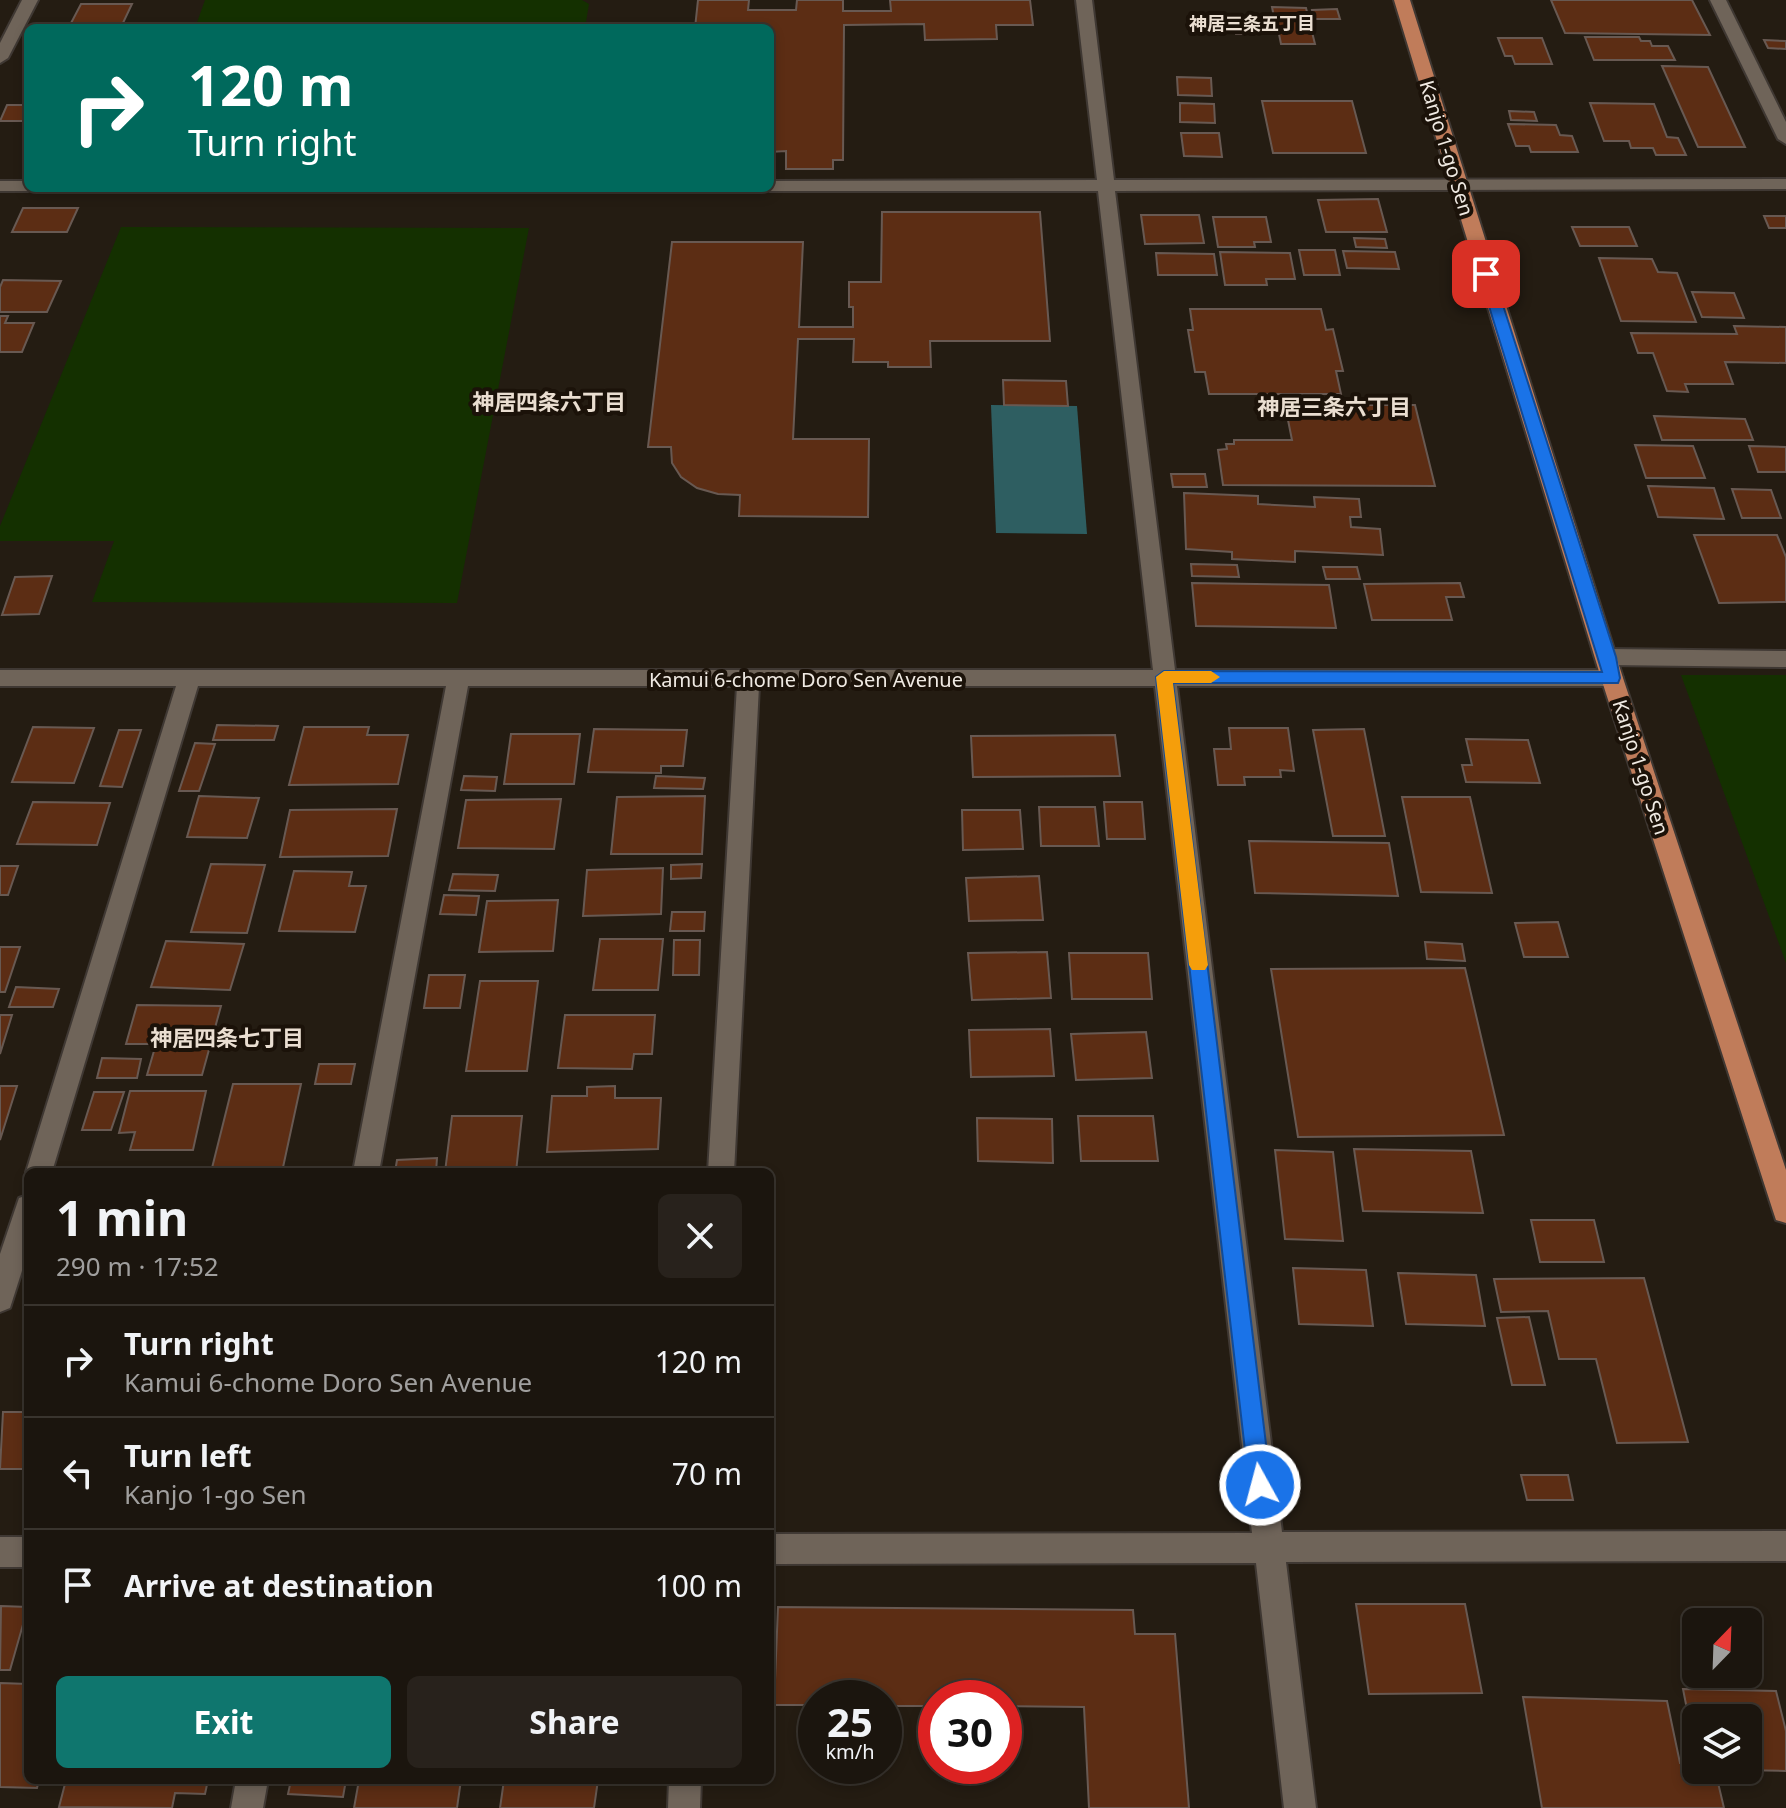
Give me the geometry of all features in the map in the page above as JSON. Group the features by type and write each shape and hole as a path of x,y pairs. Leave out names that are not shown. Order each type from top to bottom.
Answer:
{"main road":[{"name":"Kanjo 1-go Sen","path":"1402,0 1610,668 1786,1211"}],"street":[{"path":"0,58 30,0"},
{"path":"1084,0 1300,1808"},
{"path":"1718,0 1786,139"},
{"path":"774,186 1786,184"},
{"path":"0,186 24,186"},
{"name":"Kamui 6-chome Doro Sen Avenue","path":"0,678 1164,677 1610,668 1786,659"},
{"path":"40,1168 189,679"},
{"path":"367,1168 458,679"},
{"path":"721,1168 748,679"},
{"path":"0,1299 24,1220"},
{"path":"774,1549 1786,1546"},
{"path":"0,1552 24,1552"},
{"path":"247,1808 251,1784"},
{"path":"684,1808 685,1784"}],"green space":[{"path":"205,0 582,0 589,4 586,24 196,24"},
{"path":"134,192 218,192 134,193"},
{"path":"121,227 529,228 457,603 92,602 114,541 0,541 0,526"},
{"path":"1681,675 1786,675 1786,963"}],"water":[{"path":"991,405 1077,406 1087,534 996,533"}],"building":[{"path":"698,0 749,0 748,10 796,10 797,0 843,0 843,11 891,11 890,0 1030,0 1033,25 996,25 997,39 925,40 924,24 844,25 843,160 833,160 833,169 786,169 786,151 774,152 774,24 695,24"},
{"path":"1551,0 1692,0 1710,35 1565,33"},
{"path":"81,4 132,4 122,24 71,24"},
{"path":"1272,7 1306,8 1315,44 1281,44 1279,34 1236,34 1233,17 1274,17"},
{"path":"1337,9 1340,19 1314,19 1312,10"},
{"path":"1585,37 1639,37 1641,41 1650,41 1652,46 1668,46 1675,60 1594,60"},
{"path":"1498,38 1542,38 1552,64 1515,64 1512,56 1505,56"},
{"path":"1764,40 1786,41 1786,49 1768,48"},
{"path":"1662,66 1708,67 1745,147 1698,147"},
{"path":"1177,77 1211,78 1212,96 1178,95"},
{"path":"1262,101 1352,101 1366,153 1273,153"},
{"path":"1180,103 1214,104 1215,123 1180,122"},
{"path":"1590,103 1654,104 1667,137 1678,138 1686,155 1656,155 1653,148 1631,148 1629,141 1604,141"},
{"path":"7,105 24,105 24,121 0,121"},
{"path":"1509,111 1534,112 1537,121 1511,120"},
{"path":"1508,124 1556,125 1560,135 1572,136 1578,152 1531,152 1529,146 1516,146"},
{"path":"1181,133 1219,133 1222,157 1184,156"},
{"path":"1378,199 1387,232 1326,232 1318,200"},
{"path":"23,208 78,208 67,232 12,232"},
{"path":"882,212 1040,212 1050,341 930,341 931,367 888,367 888,362 853,362 854,339 798,339 793,439 869,439 868,517 739,516 740,495 718,494 697,488 681,477 672,463 671,447 648,447 672,242 803,242 799,327 853,327 849,282 881,282"},
{"path":"1141,215 1199,215 1204,243 1145,244"},
{"path":"1764,216 1786,216 1786,228 1769,228"},
{"path":"1213,217 1266,217 1271,242 1254,242 1255,247 1218,247"},
{"path":"1572,227 1629,227 1637,246 1580,246"},
{"path":"1354,238 1385,239 1387,248 1356,247"},
{"path":"1299,250 1335,250 1340,275 1304,275"},
{"path":"1343,251 1395,252 1399,269 1347,268"},
{"path":"1220,252 1290,253 1295,279 1266,279 1267,285 1225,285"},
{"path":"1156,253 1214,254 1217,275 1158,275"},
{"path":"1599,258 1652,259 1658,272 1677,273 1696,322 1621,321"},
{"path":"3,280 61,281 47,312 0,312"},
{"path":"1692,292 1734,293 1744,318 1702,317"},
{"path":"1190,309 1321,309 1326,330 1333,329 1343,371 1336,371 1341,394 1209,394 1205,372 1195,372 1188,330 1193,330"},
{"path":"0,316 8,316 5,323 34,323 22,352 0,352"},
{"path":"1734,326 1786,327 1786,363 1725,362 1733,384 1685,384 1688,392 1667,391 1653,353 1638,353 1631,333 1737,334"},
{"path":"1003,380 1066,381 1068,406 1004,405"},
{"path":"1299,405 1415,405 1435,486 1223,485 1218,450 1227,449 1226,444 1234,444 1234,440 1292,440 1287,415 1301,416"},
{"path":"1654,416 1745,419 1753,440 1662,440"},
{"path":"1635,445 1693,446 1705,478 1646,478"},
{"path":"1749,446 1786,447 1786,472 1758,472"},
{"path":"1171,474 1205,474 1207,487 1173,487"},
{"path":"1648,486 1714,488 1724,519 1658,517"},
{"path":"1732,489 1771,490 1781,518 1742,518"},
{"path":"1184,493 1258,496 1258,504 1315,507 1314,497 1359,499 1361,517 1350,517 1351,527 1380,529 1383,555 1295,551 1295,562 1232,559 1232,552 1186,549"},
{"path":"1694,535 1777,535 1786,557 1786,602 1719,603"},
{"path":"1191,564 1237,565 1239,577 1192,576"},
{"path":"1323,567 1357,567 1360,579 1326,579"},
{"path":"52,576 39,614 2,615 15,577"},
{"path":"1192,583 1329,585 1336,628 1196,626"},
{"path":"1460,583 1464,597 1446,597 1452,620 1372,620 1364,584"},
{"path":"217,725 278,726 274,740 213,740"},
{"path":"33,727 94,728 74,783 12,782"},
{"path":"304,727 369,727 367,735 408,735 398,784 289,785"},
{"path":"1229,728 1288,728 1294,771 1280,770 1281,777 1244,777 1245,785 1218,785 1214,749 1231,749"},
{"path":"594,729 687,730 683,766 661,766 661,773 588,772"},
{"path":"1364,729 1385,836 1333,836 1313,730"},
{"path":"119,730 141,730 122,787 100,786"},
{"path":"511,734 580,734 574,784 504,784"},
{"path":"1115,735 1120,776 973,777 971,736"},
{"path":"1466,739 1528,740 1540,783 1466,782 1462,765 1472,765"},
{"path":"195,743 215,744 199,791 179,791"},
{"path":"464,776 497,777 495,791 461,790"},
{"path":"656,776 705,778 703,789 654,788"},
{"path":"199,796 259,798 247,838 187,837"},
{"path":"705,796 702,854 611,854 617,797"},
{"path":"1402,797 1470,797 1492,893 1421,892"},
{"path":"561,799 554,849 458,848 466,800"},
{"path":"33,802 110,803 97,845 17,844"},
{"path":"1104,802 1142,802 1145,839 1107,839"},
{"path":"1039,807 1095,807 1099,846 1041,846"},
{"path":"397,809 388,856 280,857 290,810"},
{"path":"962,810 1020,810 1023,849 963,850"},
{"path":"1249,841 1389,843 1398,896 1255,893"},
{"path":"211,864 265,865 247,933 191,932"},
{"path":"702,864 701,878 671,879 671,865"},
{"path":"0,866 18,866 8,895 0,895"},
{"path":"663,868 661,914 583,916 587,870"},
{"path":"294,871 352,872 349,886 366,886 355,932 279,931"},
{"path":"453,874 498,875 495,891 449,890"},
{"path":"1039,876 1043,920 969,921 966,878"},
{"path":"444,895 479,896 476,915 440,914"},
{"path":"558,900 553,951 479,952 487,901"},
{"path":"672,912 705,912 704,931 670,931"},
{"path":"1558,922 1568,957 1524,957 1515,923"},
{"path":"600,939 663,939 658,990 593,990"},
{"path":"674,940 700,940 699,975 673,975"},
{"path":"166,941 244,944 230,990 151,987"},
{"path":"1425,942 1462,944 1465,961 1427,959"},
{"path":"0,947 20,947 5,992 0,992"},
{"path":"1047,952 1051,998 972,1000 968,953"},
{"path":"1069,953 1148,953 1152,999 1072,999"},
{"path":"1465,968 1504,1135 1298,1137 1271,969"},
{"path":"429,975 465,975 460,1008 424,1008"},
{"path":"480,981 538,981 527,1071 466,1071"},
{"path":"16,987 59,989 53,1007 9,1007"},
{"path":"137,1005 221,1006 202,1075 147,1075 156,1044 126,1044"},
{"path":"0,1015 12,1015 0,1054"},
{"path":"565,1015 655,1015 652,1054 634,1054 632,1069 558,1068"},
{"path":"1050,1029 1054,1076 971,1077 969,1030"},
{"path":"1146,1032 1152,1078 1076,1080 1071,1034"},
{"path":"102,1058 141,1059 137,1078 97,1078"},
{"path":"319,1064 355,1064 351,1084 315,1084"},
{"path":"233,1084 301,1084 283,1168 212,1168"},
{"path":"0,1086 17,1086 0,1140"},
{"path":"615,1086 615,1098 661,1098 658,1149 547,1152 552,1096 587,1096 587,1087"},
{"path":"130,1091 206,1091 193,1150 130,1150 135,1132 119,1133"},
{"path":"94,1092 124,1092 111,1130 82,1130"},
{"path":"452,1116 522,1116 516,1168 446,1168"},
{"path":"1078,1116 1153,1116 1158,1161 1081,1161"},
{"path":"977,1118 1052,1119 1053,1163 978,1161"},
{"path":"1354,1149 1471,1151 1483,1213 1363,1211"},
{"path":"1275,1150 1333,1152 1343,1241 1285,1239"},
{"path":"437,1158 436,1168 396,1168 397,1160"},
{"path":"1531,1220 1594,1220 1604,1262 1540,1262"},
{"path":"1293,1268 1366,1270 1373,1326 1299,1324"},
{"path":"1398,1273 1476,1275 1485,1326 1406,1324"},
{"path":"1644,1278 1688,1442 1617,1443 1596,1359 1559,1359 1548,1311 1501,1312 1494,1279"},
{"path":"1529,1317 1545,1385 1512,1385 1497,1318"},
{"path":"3,1412 24,1412 24,1469 0,1469"},
{"path":"1521,1475 1568,1475 1573,1500 1527,1500"},
{"path":"1356,1604 1465,1604 1482,1693 1369,1694"},
{"path":"1,1606 24,1607 24,1621 10,1670 0,1670"},
{"path":"778,1607 1133,1610 1135,1634 1175,1634 1189,1808 1089,1808 1084,1707 1022,1706 1022,1680 918,1680 918,1706 902,1706 902,1680 798,1680 798,1705 774,1705"},
{"path":"0,1683 24,1684 24,1784 38,1784 37,1788 0,1787"},
{"path":"1683,1689 1776,1691 1786,1731 1786,1771 1762,1770 1762,1704 1686,1704"},
{"path":"1523,1697 1667,1701 1682,1763 1682,1784 1718,1784 1724,1808 1542,1808"},
{"path":"65,1784 207,1784 205,1794 175,1793 172,1808 59,1807"},
{"path":"290,1784 345,1784 343,1797 288,1794"},
{"path":"358,1784 460,1784 457,1808 354,1808"},
{"path":"503,1784 597,1784 594,1808 500,1808"}],"slow traffic":[{"path":"1198,965 1164,677 1211,677"}],"district":[{"name":"神居三条五丁目","path":"1252,23"},
{"name":"神居四条六丁目","path":"549,401"},
{"name":"神居三条六丁目","path":"1334,406"},
{"name":"神居四条七丁目","path":"227,1037"}],"route":[{"path":"1260,1485 1164,677 1612,678 1608,657 1486,274"}]}
